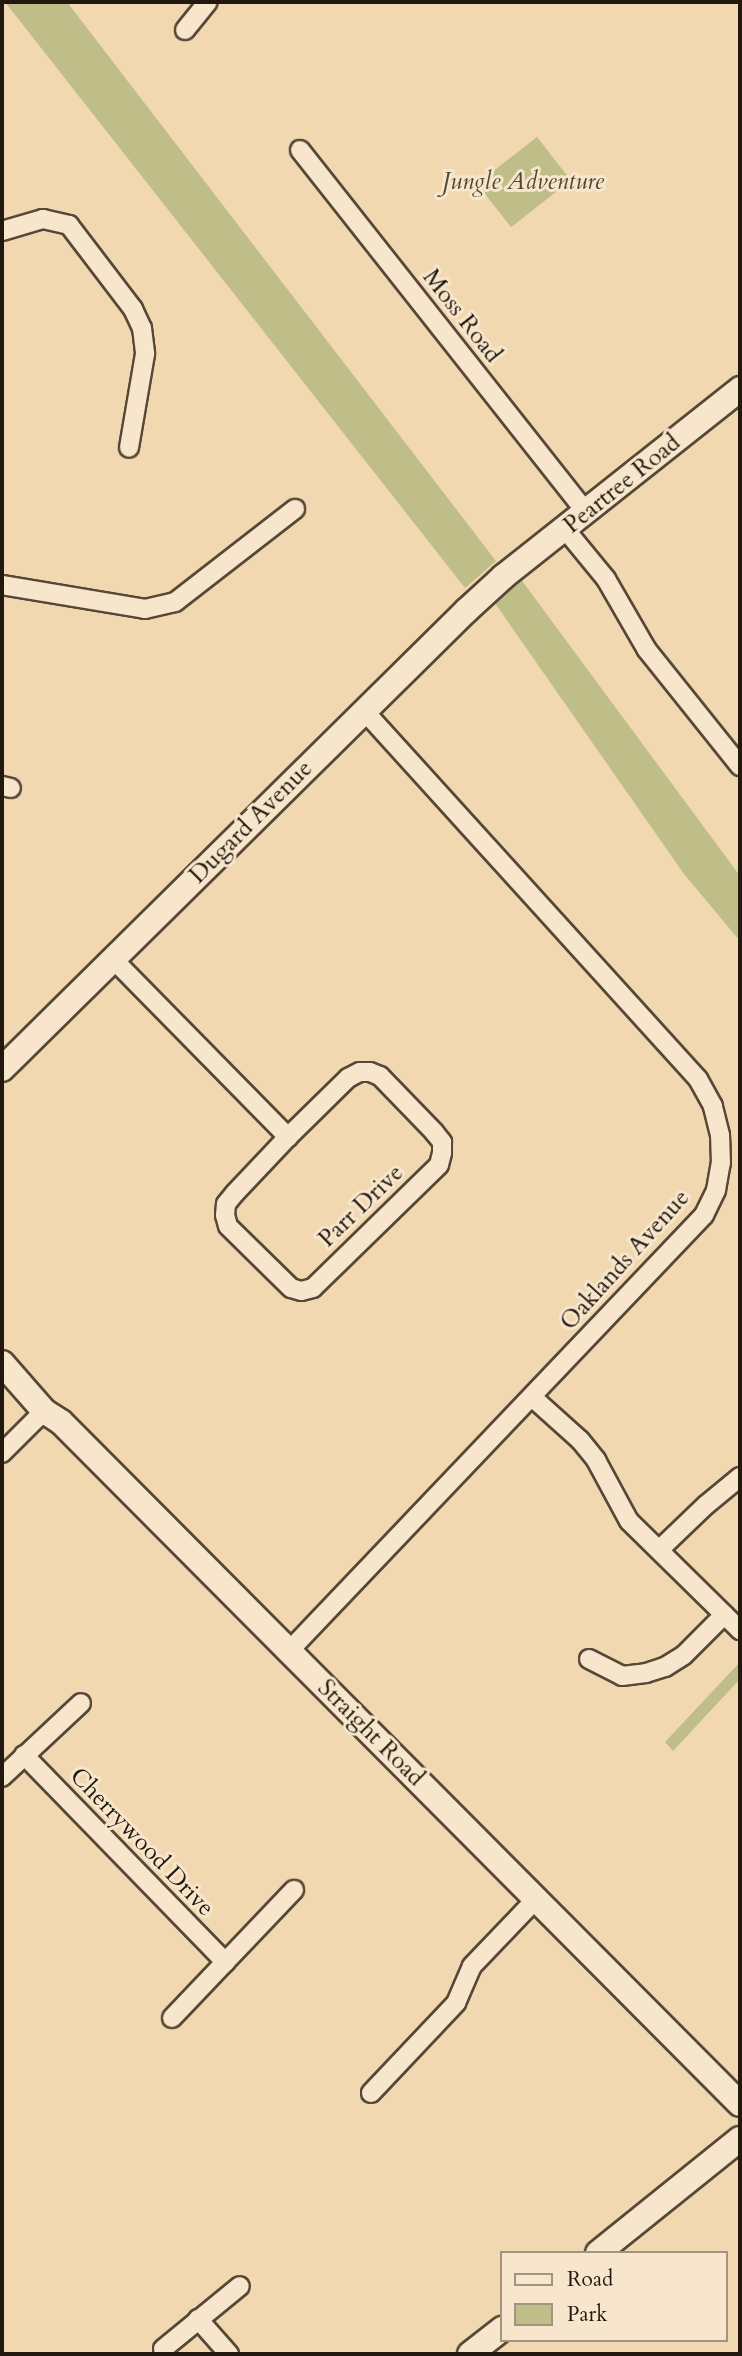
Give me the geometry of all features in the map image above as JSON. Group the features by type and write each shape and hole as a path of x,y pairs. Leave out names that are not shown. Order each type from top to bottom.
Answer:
{"street":[{"path":"185,30 203,3"},
{"name":"Moss Road","path":"300,149 586,512"},
{"path":"2,232 43,219 69,225 133,309 142,328 145,354 129,448"},
{"name":"Peartree Road","path":"503,577 740,389"},
{"path":"2,585 145,609 175,602 295,509"},
{"path":"565,529 606,579 647,650 740,766"},
{"name":"Dugard Avenue","path":"2,1069 503,577"},
{"name":"Oaklands Avenue","path":"289,1651 704,1215 716,1190 721,1163 718,1125 713,1106 698,1079 364,711"},
{"path":"113,958 288,1137"},
{"name":"Parr Drive","path":"360,1072 370,1072 380,1076 434,1132 442,1142 442,1153 439,1165 313,1288 301,1291 291,1288 237,1235 228,1226 225,1215 226,1204 234,1193 288,1137 348,1078 360,1072"},
{"name":"Straight Road","path":"2,1363 44,1410 61,1422 740,2105"},
{"path":"532,1397 580,1440 596,1460 629,1521 740,1630"},
{"path":"2,1453 44,1410"},
{"path":"659,1550 740,1477"},
{"path":"589,1659 622,1676 655,1671 684,1655 724,1615"},
{"path":"2,1777 81,1703"},
{"name":"Cherrywood Drive","path":"24,1755 225,1962"},
{"path":"172,2018 294,1890"},
{"path":"370,2093 456,2003 472,1966 536,1899"},
{"path":"600,2251 740,2139"},
{"path":"163,2348 240,2286"},
{"path":"198,2319 229,2354"},
{"path":"470,2354 500,2331"}],"green space":[{"path":"5,2 67,2 496,561 465,588"},
{"name":"Jungle Adventure","path":"537,137 571,180 511,227 477,184"},
{"path":"517,574 740,876 740,941 684,874 492,599"},
{"path":"740,1662 740,1679 673,1751 665,1742"}]}
